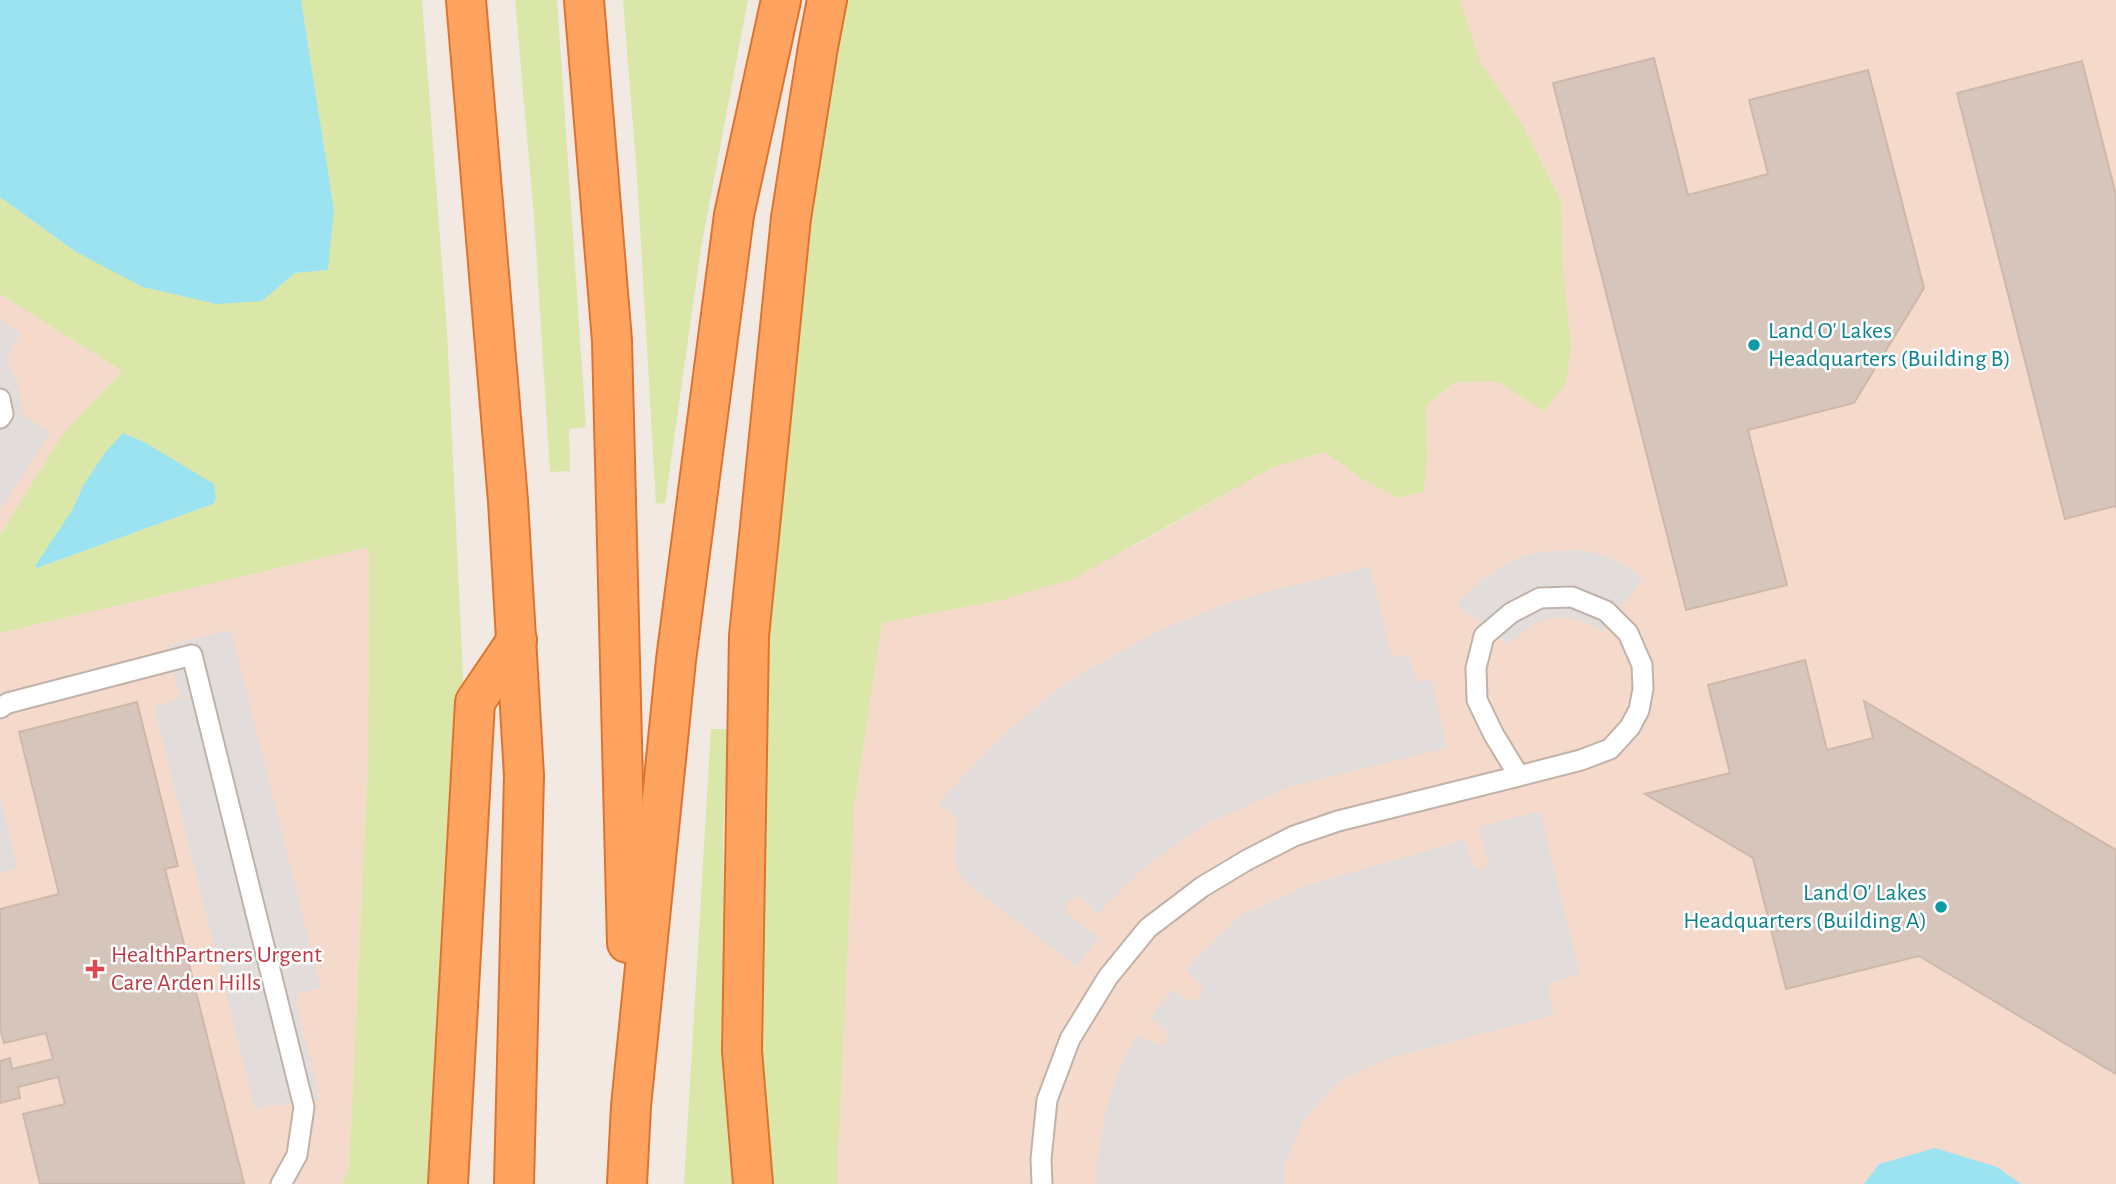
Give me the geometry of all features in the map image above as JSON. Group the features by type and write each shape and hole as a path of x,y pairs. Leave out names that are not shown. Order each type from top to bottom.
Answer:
{"highway":[{"path":"466,0 508,501 524,776 514,1184"},
{"path":"584,0 612,341 631,1106"},
{"path":"627,1184 631,1106 676,660 734,215 781,0"},
{"path":"753,1184 742,1051 749,636 791,218 827,0"},
{"path":"449,1184 475,702 517,640"}],"lane":[{"path":"0,399 3,414 0,418"},
{"path":"1041,1184 1047,1100 1070,1038 1108,977 1148,928 1202,887 1294,836 1338,821 1581,761 1610,749 1630,727 1639,710 1643,689 1642,665 1628,633 1606,611 1572,597 1539,598 1511,613 1484,636 1476,668 1477,700 1494,736 1519,776"},
{"path":"0,708 8,702 192,655 304,1107 297,1155 281,1184"}],"shaded area":[{"path":"1460,0 2116,0 2116,1184 2021,1184 1997,1167 1879,1164 1864,1184 837,1184 854,809 882,623 1002,600 1136,545 1272,468 1324,452 1364,480 1399,497 1427,456 1426,406 1457,382 1498,382 1544,411 1563,268 1561,200 1523,125 1479,62"},
{"path":"0,294 122,371 62,435 0,535"},
{"path":"0,319 21,333 7,358 17,379 23,414 50,433 0,510"},
{"path":"369,547 368,765 349,1169 342,1184 0,1184 0,633"},
{"path":"1582,550 1607,556 1630,568 1643,579 1602,632 1584,621 1565,617 1548,619 1534,624 1509,644 1456,604 1481,581 1522,556 1550,551"},
{"path":"1370,567 1392,658 1408,654 1417,681 1432,680 1447,748 1292,786 1206,824 1145,867 1097,914 1080,897 1069,899 1067,914 1099,937 1077,967 969,885 961,876 954,859 958,819 938,803 998,740 1048,697 1079,675 1177,623 1270,591"},
{"path":"231,630 321,988 299,993 296,1001 320,1099 255,1109 154,707 180,698 168,645"},
{"path":"0,796 18,868 0,873"},
{"path":"1540,811 1580,974 1550,983 1549,993 1554,1015 1390,1058 1339,1081 1303,1121 1284,1166 1284,1184 1096,1184 1106,1110 1120,1066 1137,1035 1159,1045 1167,1041 1166,1030 1150,1018 1172,989 1188,1001 1198,999 1203,988 1185,969 1240,916 1308,885 1464,840 1473,866 1479,869 1488,861 1478,827"}],"green space":[{"path":"301,0 422,0 447,330 463,677 453,902 435,1184 342,1184 349,1169 368,765 369,547 0,633 0,535 62,435 122,371 0,294 0,197 76,252 262,301 295,273 327,270 334,210","holes":["83,486 216,498 213,504 37,568 74,508"]},
{"path":"515,0 557,0 586,427 569,429 570,471 550,472 534,216"},
{"path":"623,0 748,0 701,248 665,503 656,504 637,176"},
{"path":"841,0 1460,0 1480,62 1523,125 1561,200 1563,268 1571,346 1566,383 1544,411 1498,382 1456,382 1426,406 1427,456 1424,491 1399,498 1364,480 1324,452 1272,468 1073,579 1002,600 882,623 854,809 837,1184 769,1184 762,1093 757,950 761,781 777,449"},
{"path":"711,729 728,729 723,835 726,1039 733,1184 684,1184"}],"water":[{"path":"0,0 301,0 334,210 328,270 295,273 262,301 216,304 143,287 76,252 0,197"},
{"path":"123,433 144,442 214,484 216,498 213,504 37,568 35,566 73,509 83,486 104,454"},
{"path":"1935,1148 1997,1167 2021,1184 1864,1184 1879,1164"}],"building":[{"name":"Land O' Lakes Headquarters (Building B)","path":"1654,58 1688,195 1768,174 1749,100 1868,70 1924,288 1854,403 1748,430 1787,585 1686,610 1553,83"},
{"path":"2082,61 2116,195 2116,508 2115,506 2065,519 1957,93"},
{"name":"Land O' Lakes Headquarters (Building A)","path":"1805,660 1827,750 1873,738 1864,701 2116,850 2116,1074 1919,956 1786,989 1753,858 1645,794 1730,773 1708,685"},
{"name":"HealthPartners Urgent Care Arden Hills","path":"137,702 178,866 165,869 244,1183 240,1184 40,1184 23,1114 65,1104 58,1077 18,1087 20,1098 0,1103 0,1061 10,1058 12,1069 53,1059 46,1033 4,1043 0,1028 0,909 59,894 19,732"}],"place":[{"name":"Land O' Lakes Headquarters (Building B)","path":"1754,345"},
{"name":"Land O' Lakes Headquarters (Building A)","path":"1941,907"},
{"name":"HealthPartners Urgent Care Arden Hills","path":"95,969"}]}
